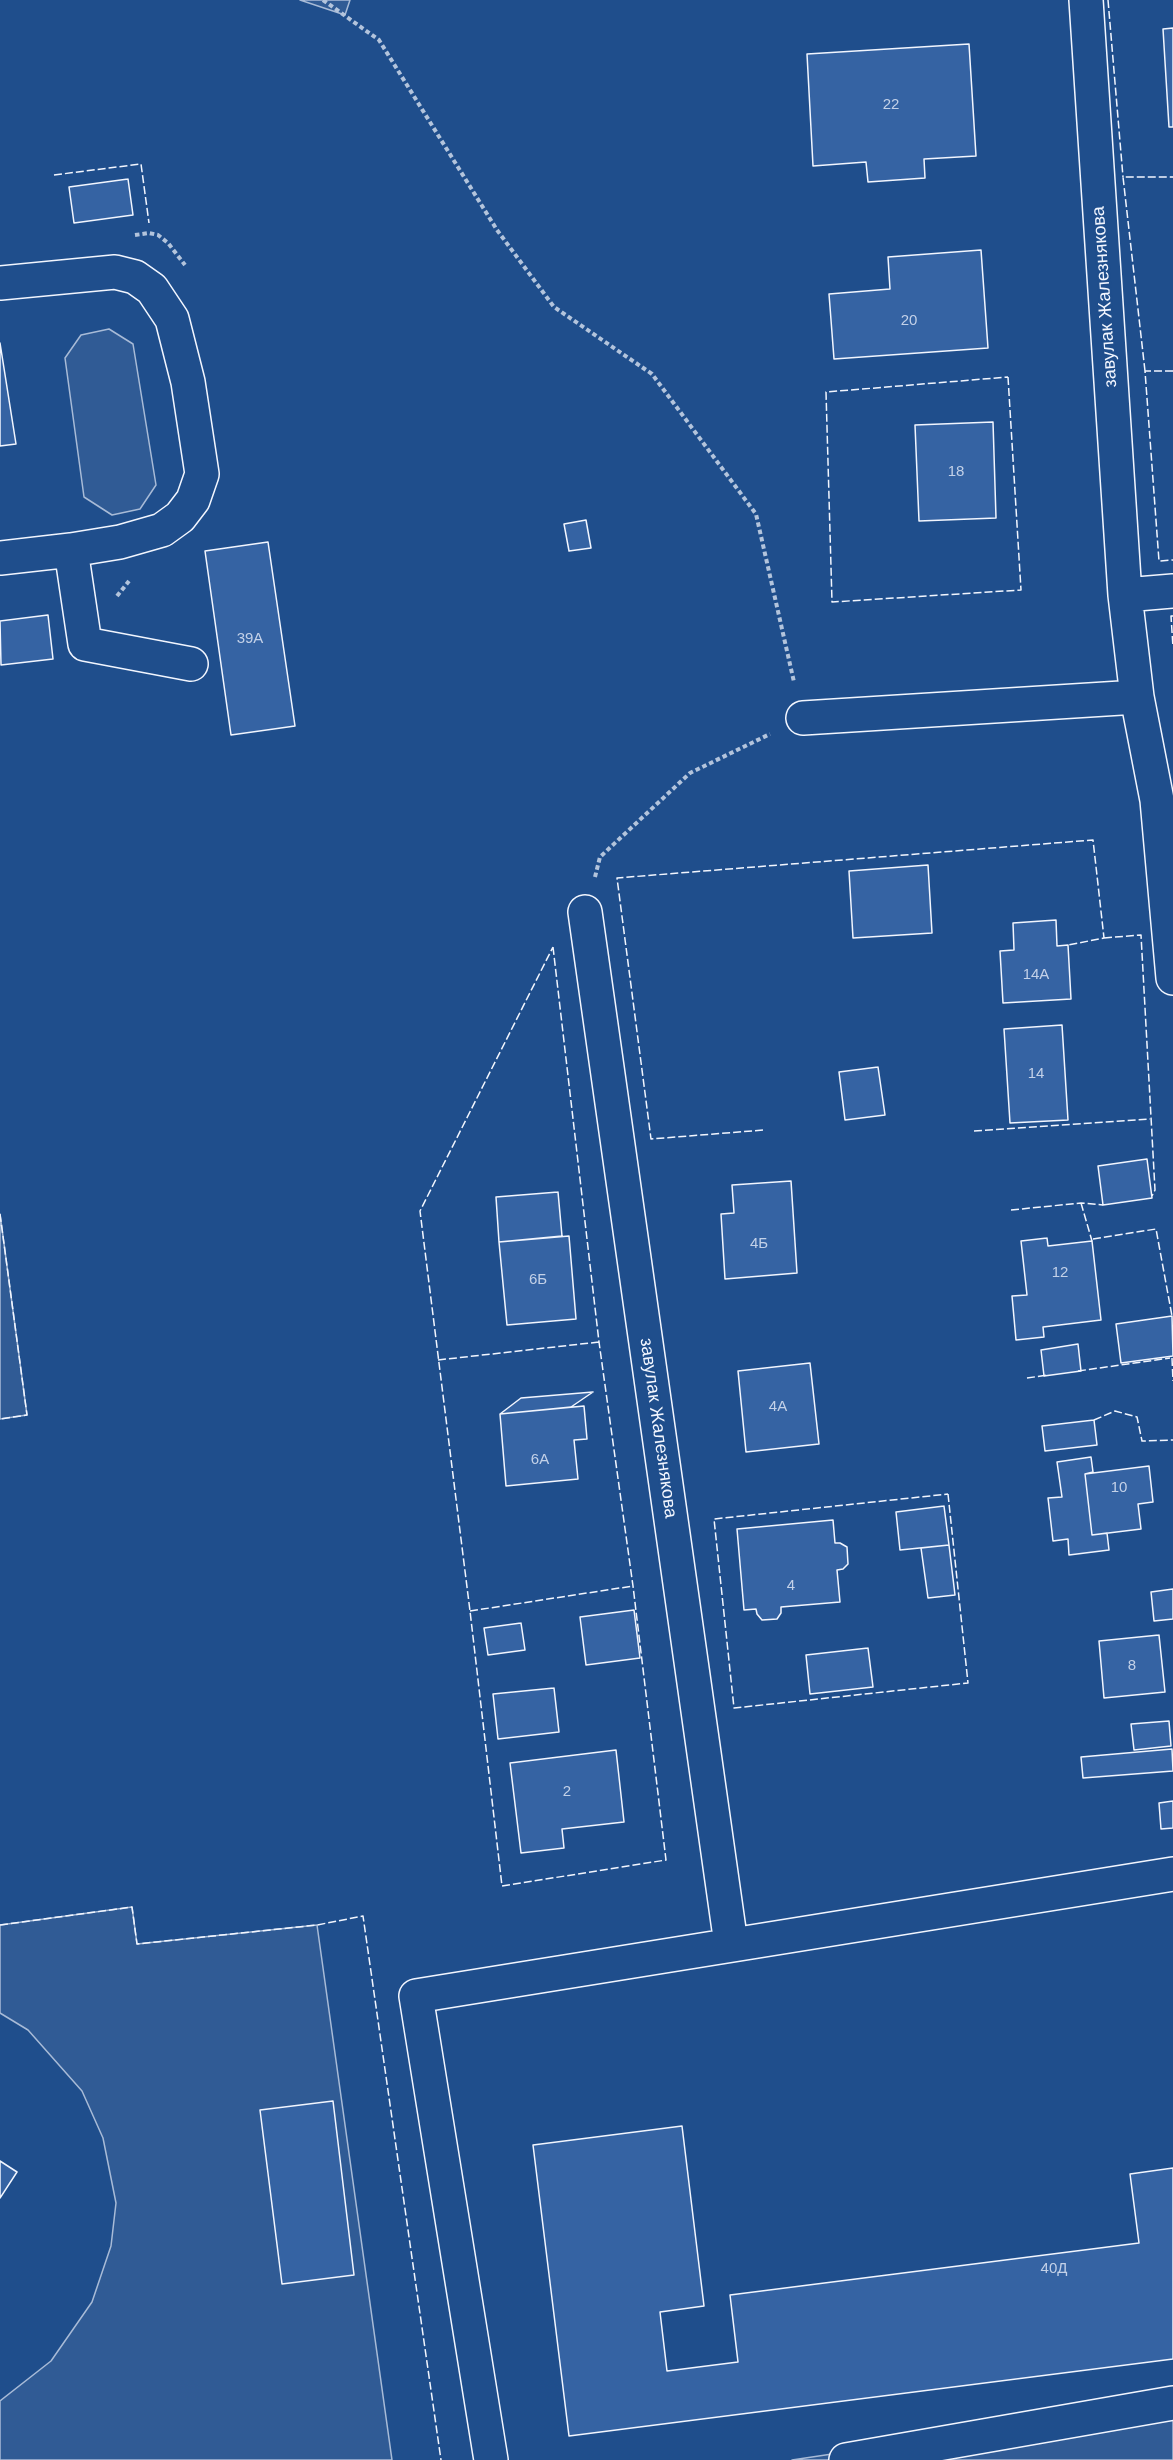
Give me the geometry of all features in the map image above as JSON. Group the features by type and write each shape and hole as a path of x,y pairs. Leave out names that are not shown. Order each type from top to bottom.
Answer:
{"street":[{"name":"завулак Жалезнякова","path":"1086,0 1125,595 1137,698 1157,800 1173,978"},
{"path":"0,283 115,272 135,277 152,289 172,319 188,382 202,474 193,500 180,517 162,530 120,542 0,558"},
{"path":"72,550 85,644 191,664"},
{"path":"1125,595 1173,591"},
{"path":"803,718 1137,698"},
{"name":"завулак Жалезнякова","path":"585,912 731,1944"},
{"path":"492,2460 416,1996 1173,1874"},
{"path":"846,2460 1173,2403"}],"path":[{"path":"323,0 380,40 497,230 554,306 652,374 756,514 803,718 690,773 600,857 585,912"}],"shaded area":[{"path":"300,0 350,0 345,15"},
{"path":"109,329 133,344 156,485 140,509 112,515 84,497 65,358 81,335"},
{"path":"0,1214 27,1415 0,1419"},
{"path":"132,1907 137,1944 317,1925 392,2460 0,2460 0,2401 51,2361 92,2302 111,2246 116,2203 103,2138 82,2091 28,2030 0,2013 0,1925"},
{"path":"1173,2403 1173,2460 792,2460"}],"building":[{"path":"1173,28 1173,127 1169,127 1163,29"},
{"path":"969,44 976,156 924,159 925,178 868,182 866,162 813,166 807,54"},
{"path":"128,179 133,215 74,223 69,187"},
{"path":"981,250 988,348 834,359 829,294 890,289 888,257"},
{"path":"0,343 16,444 0,446"},
{"path":"993,422 996,518 919,521 915,425"},
{"path":"586,520 591,548 569,551 564,524"},
{"path":"268,542 295,726 231,735 205,551"},
{"path":"48,615 53,659 1,665 0,621"},
{"path":"928,865 932,933 853,938 849,871"},
{"path":"1056,920 1057,946 1068,945 1071,999 1003,1003 1000,951 1014,950 1013,923"},
{"path":"1062,1025 1068,1120 1010,1123 1004,1029"},
{"path":"878,1067 885,1115 845,1120 839,1072"},
{"path":"1147,1159 1152,1198 1103,1205 1098,1166"},
{"path":"791,1181 797,1273 725,1279 721,1214 734,1213 732,1185"},
{"path":"558,1192 562,1236 499,1242 496,1197"},
{"path":"569,1236 576,1319 507,1325 499,1242"},
{"path":"1047,1238 1048,1246 1092,1241 1101,1320 1043,1327 1044,1337 1016,1340 1012,1296 1027,1295 1021,1241"},
{"path":"1172,1316 1173,1356 1121,1363 1116,1324"},
{"path":"1078,1344 1081,1371 1044,1376 1041,1350"},
{"path":"810,1363 819,1444 746,1452 738,1371"},
{"path":"593,1392 571,1407 500,1414 521,1398"},
{"path":"584,1406 587,1439 574,1440 578,1479 506,1486 500,1414"},
{"path":"1094,1420 1097,1445 1045,1451 1042,1426"},
{"path":"1091,1457 1093,1472 1085,1474 1092,1535 1107,1533 1109,1550 1069,1555 1068,1539 1053,1541 1048,1498 1062,1497 1057,1462"},
{"path":"1149,1466 1153,1502 1138,1504 1141,1529 1092,1535 1085,1474"},
{"path":"944,1506 949,1545 900,1550 896,1512"},
{"path":"833,1520 835,1543 847,1547 848,1564 843,1569 837,1570 840,1602 781,1607 781,1613 777,1619 762,1620 756,1609 744,1610 737,1529"},
{"path":"949,1545 955,1595 928,1598 921,1548"},
{"path":"1173,1589 1173,1619 1154,1621 1151,1592"},
{"path":"634,1610 640,1658 586,1665 580,1617"},
{"path":"521,1623 525,1650 488,1655 484,1628"},
{"path":"1159,1635 1165,1692 1104,1698 1099,1641"},
{"path":"868,1648 873,1687 810,1694 806,1655"},
{"path":"554,1688 559,1732 498,1739 493,1694"},
{"path":"1169,1721 1171,1746 1134,1750 1131,1724"},
{"path":"1172,1749 1173,1771 1083,1778 1081,1757"},
{"path":"616,1750 624,1822 562,1829 564,1848 521,1853 510,1763"},
{"path":"1173,1801 1173,1828 1161,1829 1159,1803"},
{"path":"333,2101 354,2275 282,2284 260,2110"},
{"path":"682,2126 704,2306 660,2312 667,2371 738,2362 730,2295 1139,2243 1130,2174 1173,2168 1173,2359 569,2436 533,2145"},
{"path":"0,2161 17,2172 0,2198"}],"fence":[{"path":"1108,0 1123,177"},
{"path":"54,175 141,164 149,223"},
{"path":"1145,371 1123,177 1173,177"},
{"path":"1173,371 1145,371 1159,561 1173,560"},
{"path":"1008,377 1021,590 832,602 826,392 1008,377"},
{"path":"1173,616 1171,616 1173,647"},
{"path":"763,1130 651,1139 617,878 1093,840 1104,938 1068,945"},
{"path":"1104,938 1141,935 1155,1190 1152,1196"},
{"path":"553,947 599,1342 633,1586 666,1860 502,1886 420,1211 553,947"},
{"path":"974,1131 1150,1119"},
{"path":"1081,1203 1092,1241"},
{"path":"1011,1210 1081,1203 1103,1205"},
{"path":"0,1214 27,1415 0,1419"},
{"path":"1093,1239 1156,1229 1172,1316"},
{"path":"438,1360 599,1342"},
{"path":"1078,1371 1170,1358"},
{"path":"1172,1358 1173,1381"},
{"path":"1027,1378 1048,1375"},
{"path":"1094,1420 1115,1411 1137,1417 1142,1441 1173,1440"},
{"path":"948,1494 968,1683 734,1708 714,1519 948,1494"},
{"path":"470,1611 633,1586"},
{"path":"0,1925 132,1907 137,1944 317,1925 363,1916 441,2460"}]}
